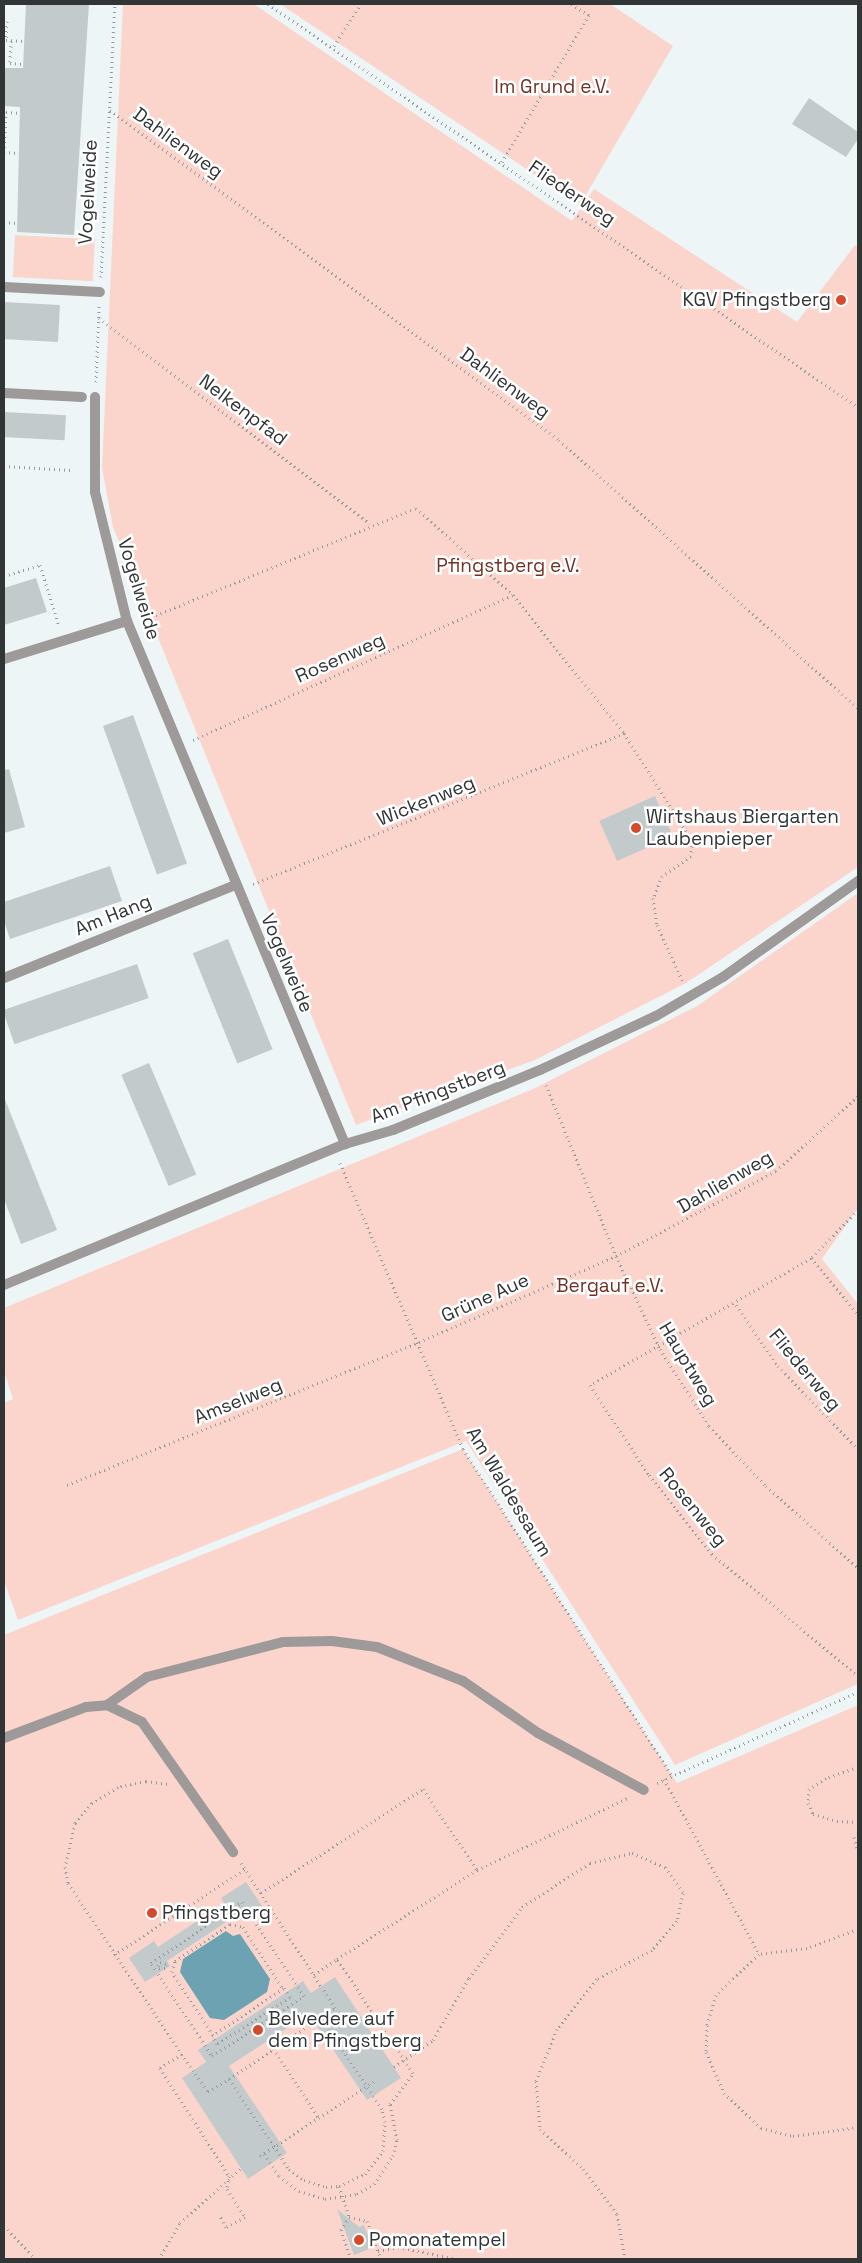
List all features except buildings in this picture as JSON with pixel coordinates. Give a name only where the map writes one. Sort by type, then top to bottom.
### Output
[{"type":"street","points":[[4,287],[100,292]]},
{"type":"street","points":[[4,393],[82,397]]},
{"type":"street","name":"Vogelweide","points":[[95,397],[95,492],[127,622],[235,885],[345,1144]]},
{"type":"street","points":[[4,659],[127,622]]},
{"type":"street","name":"Am Pfingstberg","points":[[4,1285],[345,1144],[393,1130],[540,1070],[691,997],[858,881]]},
{"type":"street","name":"Am Hang","points":[[4,978],[235,885]]},
{"type":"street","points":[[4,1738],[86,1707],[107,1705],[147,1677],[283,1642],[332,1641],[377,1647],[463,1681],[538,1733],[644,1790]]},
{"type":"street","points":[[107,1705],[142,1722],[233,1852]]},
{"type":"path","name":"Vogelweide","points":[[95,397],[115,4]]},
{"type":"path","name":"Fliederweg","points":[[268,4],[334,46],[858,407]]},
{"type":"path","points":[[334,46],[361,4]]},
{"type":"path","points":[[502,162],[589,15],[571,4]]},
{"type":"path","points":[[4,21],[7,21],[6,40],[24,41]]},
{"type":"path","points":[[11,41],[10,63],[23,64]]},
{"type":"path","name":"Dahlienweg","points":[[110,110],[559,440],[858,708]]},
{"type":"path","points":[[18,153],[4,152],[6,112],[21,112]]},
{"type":"path","points":[[4,222],[18,223]]},
{"type":"path","name":"Nelkenpfad","points":[[98,318],[370,524]]},
{"type":"path","points":[[4,466],[71,470]]},
{"type":"path","points":[[127,622],[146,620],[370,524],[416,508],[513,594],[624,733],[660,789],[693,848],[691,856],[662,876],[656,886],[654,912],[691,997]]},
{"type":"path","points":[[4,576],[40,565],[63,641]]},
{"type":"path","name":"Rosenweg","points":[[178,747],[513,594]]},
{"type":"path","name":"Wickenweg","points":[[235,885],[258,884],[279,876],[624,733]]},
{"type":"path","name":"Hauptweg","points":[[540,1070],[616,1256],[660,1349],[709,1426],[766,1486],[858,1568]]},
{"type":"path","name":"Dahlienweg","points":[[616,1256],[776,1171],[858,1096]]},
{"type":"path","name":"Am Waldessaum","points":[[333,1149],[419,1342],[462,1449],[672,1776]]},
{"type":"path","points":[[660,1349],[736,1305],[811,1258],[858,1210]]},
{"type":"path","name":"Grüne Aue","points":[[419,1342],[616,1256]]},
{"type":"path","points":[[811,1258],[858,1314]]},
{"type":"path","name":"Fliederweg","points":[[736,1305],[778,1366],[858,1449]]},
{"type":"path","name":"Amselweg","points":[[68,1485],[419,1342]]},
{"type":"path","name":"Rosenweg","points":[[660,1349],[590,1385],[649,1474],[712,1554],[858,1676]]},
{"type":"path","points":[[314,1975],[477,1870],[664,1779],[858,1692]]},
{"type":"path","points":[[858,1768],[826,1778],[809,1789],[808,1803],[813,1814],[836,1821],[858,1822]]},
{"type":"path","points":[[664,1779],[759,1954]]},
{"type":"path","points":[[114,1955],[245,1869],[336,2008],[208,2092],[114,1955],[68,1883],[65,1867],[76,1823],[92,1804],[118,1787],[146,1781],[193,1793]]},
{"type":"path","points":[[261,1893],[423,1789],[477,1870]]},
{"type":"path","points":[[858,1834],[854,1837],[858,1851]]},
{"type":"path","points":[[394,2067],[433,2040],[469,1978],[522,1907],[590,1863],[632,1853],[665,1867],[683,1892],[677,1921],[652,1950],[596,1979],[557,2029],[536,2081],[540,2129],[583,2169],[617,2214],[625,2259]]},
{"type":"path","points":[[163,1954],[242,1902],[246,1909],[235,1916],[240,1917],[247,1909]]},
{"type":"path","points":[[158,1974],[212,2056],[304,1996],[250,1914]]},
{"type":"path","points":[[158,1968],[155,1969],[151,1962],[213,1921]]},
{"type":"path","points":[[230,1924],[243,1927],[282,1989],[290,1997],[217,2044],[172,1972],[175,1961],[230,1924]]},
{"type":"path","points":[[858,1929],[807,1948],[759,1954],[716,1996],[707,2025],[706,2052],[724,2093],[761,2128],[792,2136],[858,2127]]},
{"type":"path","points":[[337,1959],[413,2073],[390,2104],[396,2122],[393,2156],[374,2184],[341,2199],[325,2199],[299,2191],[279,2176],[262,2155],[376,2080]]},
{"type":"path","points":[[213,2035],[250,2013],[282,1989]]},
{"type":"path","points":[[229,2079],[290,2169],[304,2180],[326,2187],[339,2186],[365,2174],[384,2145],[382,2109],[321,2018]]},
{"type":"path","points":[[268,2040],[318,2118]]},
{"type":"path","points":[[182,2054],[160,2068],[229,2176],[227,2188],[245,2217],[226,2227],[218,2214]]},
{"type":"path","points":[[159,2259],[180,2224],[229,2176],[241,2168]]},
{"type":"path","points":[[339,2186],[341,2199],[349,2217]]},
{"type":"path","points":[[349,2217],[367,2221],[381,2259]]},
{"type":"path","points":[[349,2217],[341,2230],[351,2259]]},
{"type":"path","points":[[4,2226],[36,2259]]},
{"type":"path","points":[[378,2251],[398,2247],[457,2259]]},
{"type":"green space","name":"Pfingstberg e.V.","points":[[123,4],[254,4],[572,221],[594,189],[797,322],[855,245],[858,247],[858,867],[686,983],[535,1060],[356,1125],[113,527],[102,468]]},
{"type":"green space","name":"Im Grund e.V.","points":[[280,4],[610,4],[673,46],[580,205]]},
{"type":"green space","points":[[15,235],[95,239],[93,281],[13,277]]},
{"type":"green space","name":"Bergauf e.V.","points":[[858,893],[858,1208],[822,1259],[858,1304],[858,1684],[675,1765],[466,1441],[18,1620],[4,1581],[4,1403],[13,1399],[4,1371],[4,1308],[533,1089],[697,1006]]},
{"type":"green space","points":[[463,1449],[677,1783],[858,1705],[858,2259],[4,2259],[4,1635]]},
{"type":"water","points":[[226,1931],[233,1936],[240,1934],[270,1979],[267,1992],[224,2020],[210,2018],[180,1972],[183,1959]]},
{"type":"place","name":"KGV Pfingstberg","points":[[841,300]]},
{"type":"place","name":"Wirtshaus Biergarten Laubenpieper","points":[[636,828]]},
{"type":"place","name":"Pfingstberg","points":[[152,1913]]},
{"type":"place","name":"Belvedere auf dem Pfingstberg","points":[[258,2030]]},
{"type":"place","name":"Pomonatempel","points":[[359,2240]]}]
